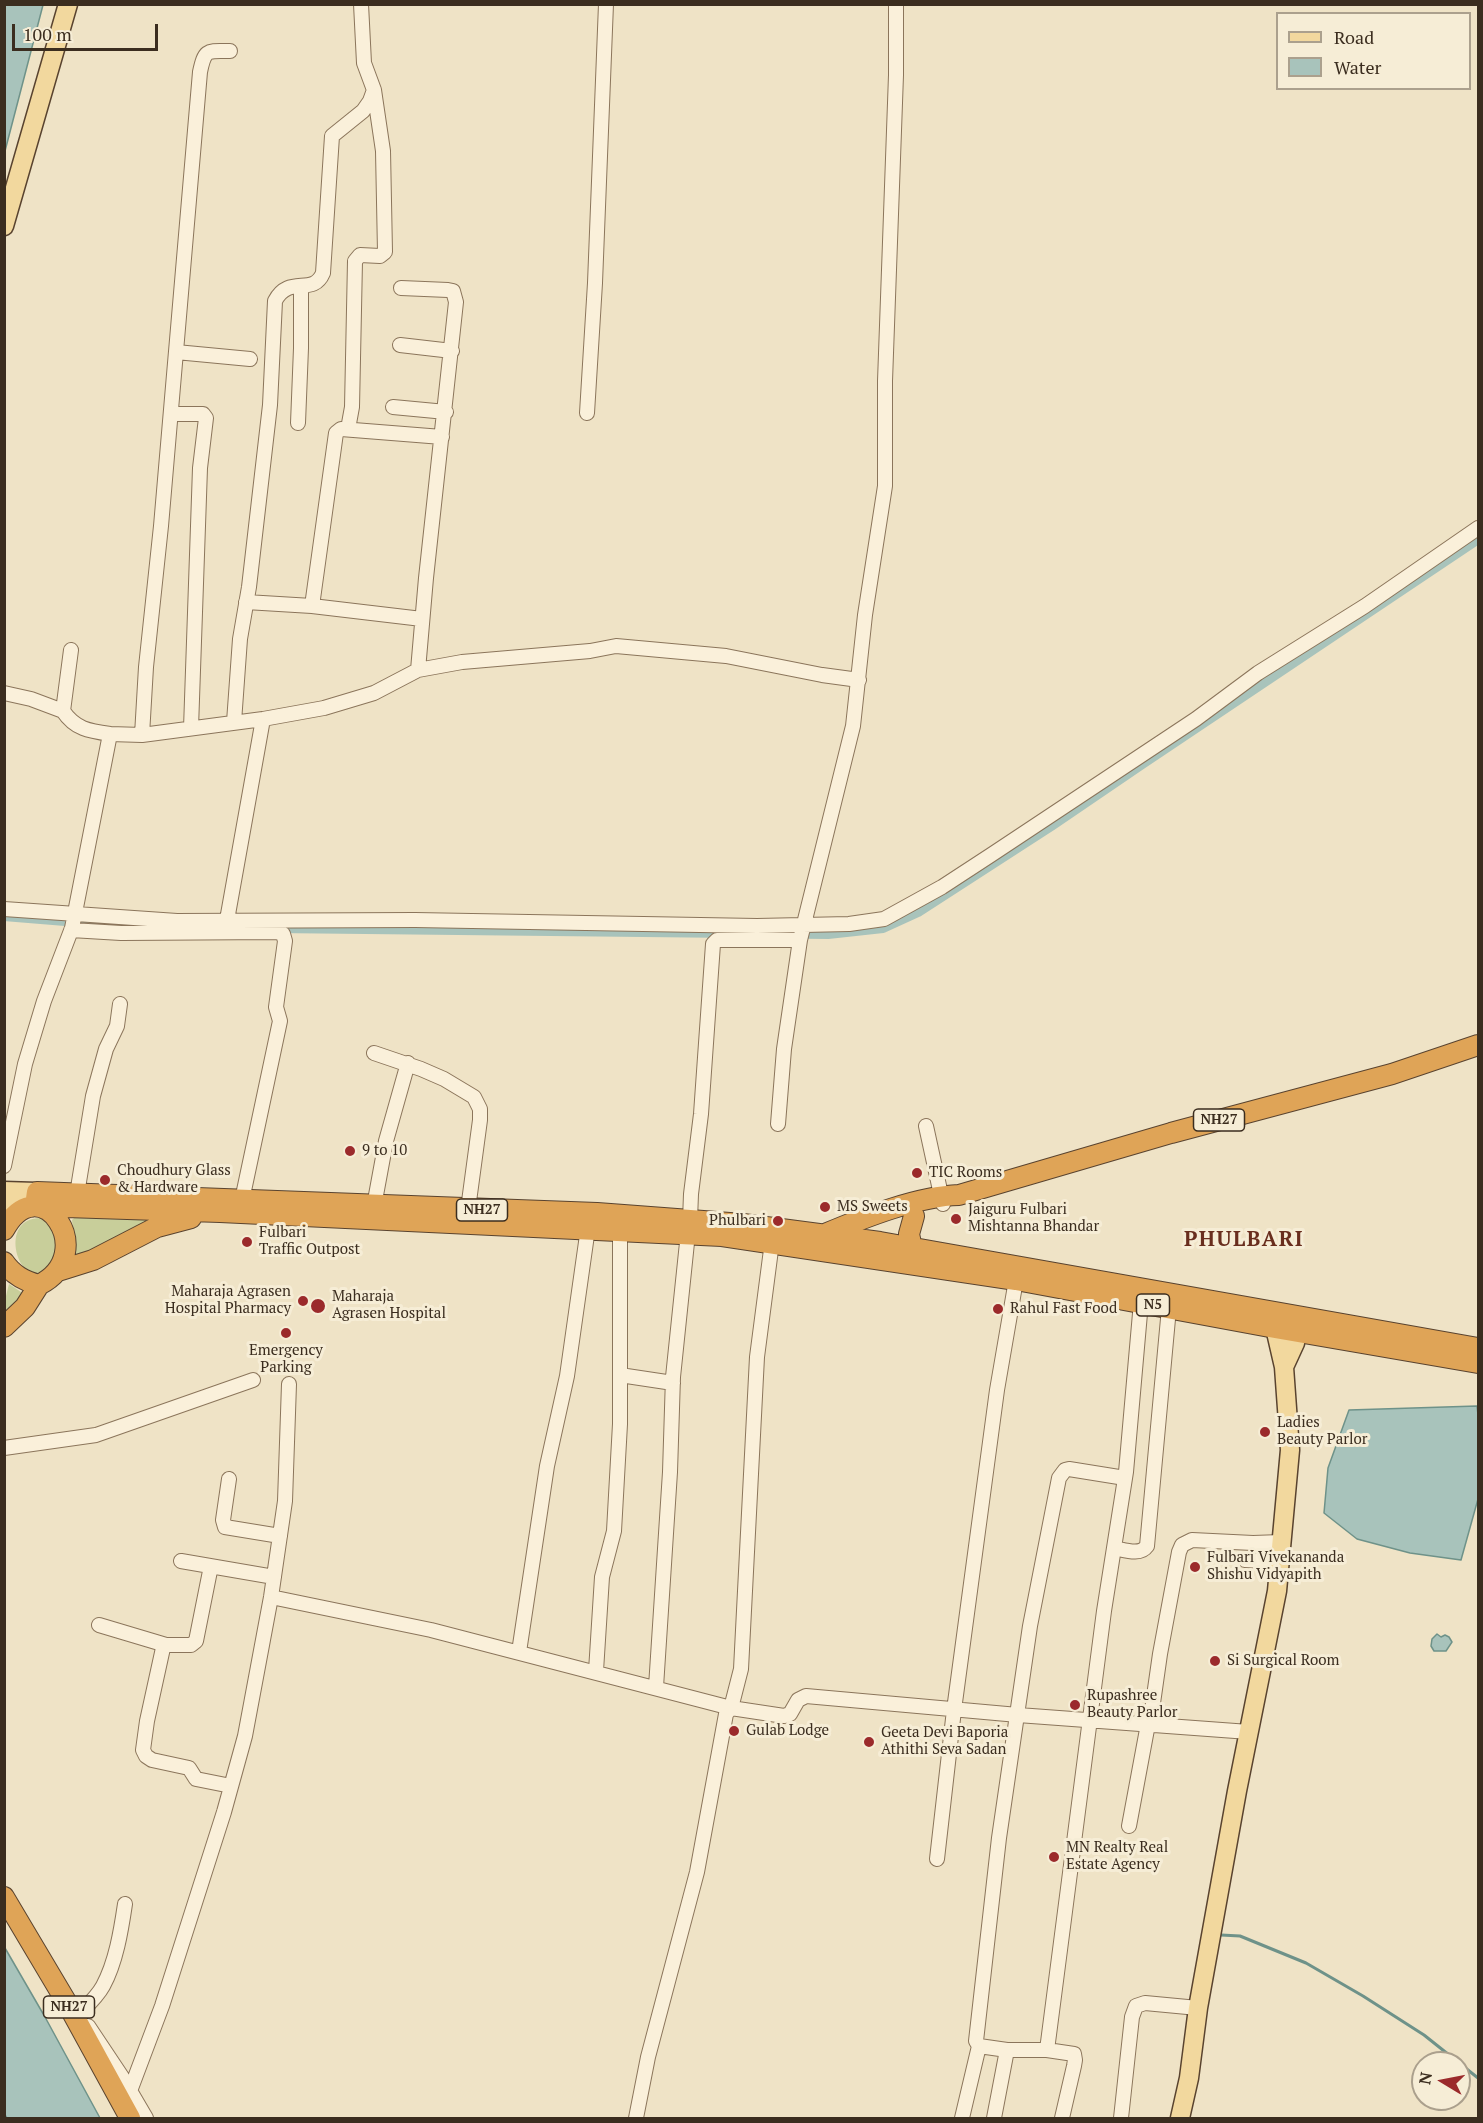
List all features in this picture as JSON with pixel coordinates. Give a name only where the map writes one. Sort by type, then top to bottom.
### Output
[{"type":"highway","name":"NH27","points":[[36,1199],[220,1212],[620,1230],[752,1225],[825,1243],[857,1222],[948,1199],[1160,1137],[1392,1074],[1479,1045]]},
{"type":"highway","name":"NH27","points":[[36,1199],[77,1194],[597,1213],[689,1226],[802,1247],[848,1238],[914,1216],[948,1199]]},
{"type":"highway","points":[[4,1230],[15,1215],[36,1199],[51,1211],[65,1236],[63,1260],[58,1271]]},
{"type":"highway","name":"NH27","points":[[4,1327],[25,1306],[39,1285],[58,1271],[93,1260],[157,1227],[220,1212]]},
{"type":"highway","points":[[912,1248],[909,1234],[914,1216]]},
{"type":"highway","name":"N5","points":[[848,1238],[912,1248],[1298,1324],[1479,1363]]},
{"type":"highway","name":"N5","points":[[825,1243],[1169,1308],[1276,1320]]},
{"type":"highway","points":[[4,1262],[17,1276],[39,1285]]},
{"type":"highway","name":"N5","points":[[1298,1324],[1479,1348]]},
{"type":"highway","name":"NH27","points":[[4,1897],[73,2009],[130,2118]]},
{"type":"main road","points":[[4,226],[68,4]]},
{"type":"main road","points":[[4,1191],[36,1199]]},
{"type":"main road","points":[[4,1205],[36,1199]]},
{"type":"main road","points":[[1180,2118],[1189,2079],[1198,2008],[1265,1656],[1280,1562],[1290,1450],[1284,1367],[1276,1320]]},
{"type":"main road","points":[[1284,1367],[1291,1354],[1298,1324]]},
{"type":"street","points":[[348,429],[352,407],[355,261],[360,255],[380,256],[385,252],[383,151],[374,90],[364,63],[361,4]]},
{"type":"street","points":[[587,412],[595,283],[606,4]]},
{"type":"street","points":[[778,1124],[784,1049],[800,940],[853,726],[865,615],[885,486],[885,381],[896,75],[896,4]]},
{"type":"street","points":[[142,735],[146,667],[153,615],[200,72],[202,60],[209,51],[230,51]]},
{"type":"street","points":[[234,722],[237,662],[270,405],[275,301],[285,288],[314,284],[320,280],[323,273],[332,136],[363,111],[374,90]]},
{"type":"street","points":[[298,423],[301,286]]},
{"type":"street","points":[[401,288],[453,291],[456,302],[418,670]]},
{"type":"street","points":[[400,345],[452,351]]},
{"type":"street","points":[[176,352],[250,359]]},
{"type":"street","points":[[393,407],[446,412]]},
{"type":"street","points":[[171,414],[203,414],[206,418],[200,468],[190,728]]},
{"type":"street","points":[[312,606],[336,433],[340,429],[348,429],[442,438]]},
{"type":"street","points":[[73,922],[415,920],[746,926],[849,924],[884,919],[942,887],[1196,720],[1258,672],[1365,606],[1479,528]]},
{"type":"street","points":[[246,602],[312,606],[422,619]]},
{"type":"street","points":[[4,693],[31,699],[63,711],[70,722],[80,727],[110,734],[142,735],[341,704],[374,693],[418,670],[462,662],[590,651],[616,646],[726,656],[859,680]]},
{"type":"street","points":[[63,711],[71,650]]},
{"type":"street","points":[[227,920],[262,718]]},
{"type":"street","points":[[4,1166],[26,1064],[44,1001],[73,922],[110,734]]},
{"type":"street","points":[[4,909],[121,933],[277,932],[283,934],[285,941],[276,1007],[280,1017],[279,1030],[242,1200]]},
{"type":"street","points":[[656,1687],[670,1472],[673,1383],[701,1114],[713,944],[717,940],[800,940]]},
{"type":"street","points":[[77,1194],[93,1096],[106,1049],[117,1026],[120,1004]]},
{"type":"street","points":[[374,1053],[408,1063],[444,1079],[474,1097],[480,1108],[468,1209]]},
{"type":"street","points":[[374,1206],[386,1141],[408,1063]]},
{"type":"street","points":[[926,1126],[948,1199]]},
{"type":"street","points":[[519,1652],[547,1466],[567,1376],[588,1228]]},
{"type":"street","points":[[596,1671],[602,1577],[614,1531],[620,1424],[620,1230]]},
{"type":"street","points":[[636,2118],[648,2057],[697,1872],[726,1714],[731,1708],[741,1669],[757,1357],[771,1242]]},
{"type":"street","points":[[937,1859],[954,1710],[997,1390],[1016,1280]]},
{"type":"street","points":[[1047,2050],[1090,1720],[1125,1478],[1141,1302]]},
{"type":"street","points":[[1114,1548],[1142,1551],[1147,1546],[1169,1308]]},
{"type":"street","points":[[620,1375],[673,1383]]},
{"type":"street","points":[[4,1449],[96,1435],[253,1380]]},
{"type":"street","points":[[130,2091],[162,2006],[245,1736],[271,1597],[287,1481],[289,1384]]},
{"type":"street","points":[[1062,2118],[1075,2056],[1070,2052],[1007,2050],[980,2046],[976,2041],[999,1838],[1030,1626],[1059,1478],[1069,1469],[1125,1478]]},
{"type":"street","points":[[229,1479],[223,1520],[225,1527],[280,1536]]},
{"type":"street","points":[[1129,1826],[1182,1545],[1192,1540],[1281,1542]]},
{"type":"street","points":[[1245,1560],[1280,1562]]},
{"type":"street","points":[[181,1561],[274,1577]]},
{"type":"street","points":[[99,1625],[166,1645],[191,1645],[196,1641],[211,1566]]},
{"type":"street","points":[[271,1597],[431,1630],[596,1671],[731,1708],[787,1716],[798,1701],[806,1696],[954,1710],[1249,1732]]},
{"type":"street","points":[[166,1645],[147,1722],[143,1743],[144,1753],[152,1760],[189,1768],[196,1779],[231,1786]]},
{"type":"street","points":[[125,1904],[108,1974],[99,1992],[73,2009],[96,2036],[146,2118]]},
{"type":"street","points":[[1120,2118],[1134,2008],[1145,2002],[1198,2008]]},
{"type":"street","points":[[962,2118],[980,2046]]},
{"type":"street","points":[[994,2118],[1007,2050]]},
{"type":"green space","points":[[76,1216],[154,1219],[76,1257],[72,1220]]},
{"type":"green space","points":[[41,1218],[51,1227],[56,1237],[56,1262],[41,1274],[32,1273],[24,1268],[16,1248],[16,1237],[20,1227],[28,1220]]},
{"type":"green space","points":[[9,1284],[27,1296],[5,1316],[5,1300]]},
{"type":"water","points":[[4,5],[43,5],[5,151]]},
{"type":"water","points":[[1477,1406],[1478,1499],[1461,1560],[1410,1553],[1357,1539],[1324,1513],[1328,1468],[1349,1410]]},
{"type":"water","points":[[1437,1634],[1441,1637],[1445,1635],[1449,1637],[1452,1642],[1446,1651],[1434,1651],[1431,1646],[1432,1639]]},
{"type":"water","points":[[5,1948],[100,2118],[7,2118],[5,2115]]},
{"type":"waterway","points":[[273,928],[828,934],[883,928],[918,912],[1051,826],[1478,539]]},
{"type":"waterway","points":[[4,916],[161,927]]},
{"type":"waterway","points":[[1221,1935],[1240,1936],[1306,1963],[1424,2035],[1478,2078]]},
{"type":"place","name":"9 to 10","points":[[350,1151]]},
{"type":"place","name":"TIC Rooms","points":[[917,1173]]},
{"type":"place","name":"Choudhury Glass & Hardware","points":[[105,1180]]},
{"type":"place","name":"MS Sweets","points":[[825,1207]]},
{"type":"place","name":"Jaiguru Fulbari Mishtanna Bhandar","points":[[956,1219]]},
{"type":"place","name":"Phulbari","points":[[778,1221]]},
{"type":"place","name":"Fulbari Traffic Outpost","points":[[247,1242]]},
{"type":"place","name":"Maharaja Agrasen Hospital Pharmacy","points":[[303,1301]]},
{"type":"place","name":"Maharaja Agrasen Hospital","points":[[318,1306]]},
{"type":"place","name":"Rahul Fast Food","points":[[998,1309]]},
{"type":"place","name":"Emergency Parking","points":[[286,1333]]},
{"type":"place","name":"Ladies Beauty Parlor","points":[[1265,1432]]},
{"type":"place","name":"Fulbari Vivekananda Shishu Vidyapith","points":[[1195,1567]]},
{"type":"place","name":"Si Surgical Room","points":[[1215,1661]]},
{"type":"place","name":"Rupashree Beauty Parlor","points":[[1075,1705]]},
{"type":"place","name":"Gulab Lodge","points":[[734,1731]]},
{"type":"place","name":"Geeta Devi Baporia Athithi Seva Sadan","points":[[869,1742]]},
{"type":"place","name":"MN Realty Real Estate Agency","points":[[1054,1857]]},
{"type":"district","name":"PHULBARI","points":[[1244,1240]]}]
